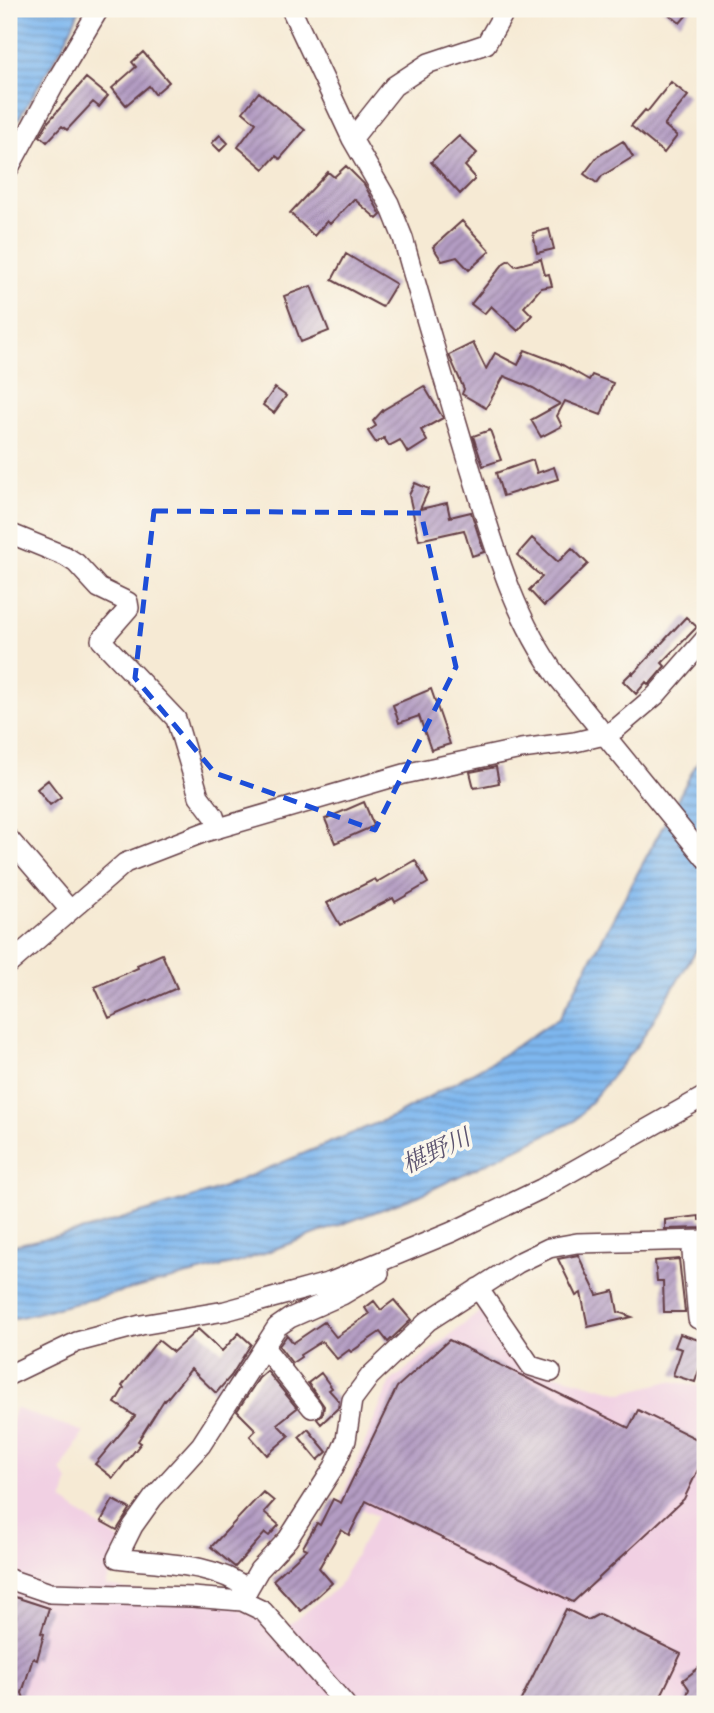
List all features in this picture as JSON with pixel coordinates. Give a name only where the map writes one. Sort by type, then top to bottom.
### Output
[{"type":"street","points":[[9,168],[58,76],[99,9]]},
{"type":"street","points":[[291,9],[352,138],[389,203],[404,238],[480,499],[525,626],[540,654],[705,858]]},
{"type":"street","points":[[352,138],[394,86],[429,62],[486,44],[506,9]]},
{"type":"street","points":[[9,533],[65,556],[76,563],[99,589],[128,602],[129,608],[101,640],[176,719],[199,796],[214,816],[211,830]]},
{"type":"street","points":[[609,741],[616,729],[656,695],[705,639]]},
{"type":"street","points":[[9,964],[125,863],[211,830],[404,774],[522,749],[575,742],[609,741]]},
{"type":"street","points":[[9,839],[70,910]]},
{"type":"street","points":[[9,1375],[77,1342],[141,1325],[225,1311],[331,1282],[430,1241],[541,1189],[705,1096]]},
{"type":"street","points":[[345,1704],[263,1611],[245,1595],[234,1578],[212,1570],[117,1558],[133,1526],[153,1498],[201,1445],[277,1327],[290,1318],[342,1294],[430,1241]]},
{"type":"street","points":[[245,1595],[258,1570],[288,1539],[334,1467],[346,1440],[352,1400],[370,1376],[428,1321],[518,1263],[549,1248],[577,1243],[701,1248]]},
{"type":"street","points":[[653,1253],[701,1248]]},
{"type":"street","points":[[701,1248],[698,1319],[705,1321]]},
{"type":"street","points":[[478,1288],[531,1366],[551,1372]]},
{"type":"street","points":[[264,1347],[312,1408]]},
{"type":"street","points":[[9,1579],[50,1593],[192,1597],[245,1595]]},
{"type":"highlighted area","points":[[154,511],[421,513],[456,667],[375,830],[215,773],[135,678]]},
{"type":"shaded area","points":[[486,1307],[531,1368],[622,1393],[670,1381],[705,1387],[705,1704],[9,1704],[9,1428],[15,1408],[84,1432],[61,1470],[68,1481],[63,1501],[120,1541],[106,1586],[234,1606],[263,1620],[275,1635],[338,1587],[377,1516],[341,1500],[390,1382]]},
{"type":"water","points":[[14,9],[80,9],[65,42],[9,135],[9,16]]},
{"type":"water","name":"椹野川","points":[[705,748],[705,936],[640,1042],[575,1121],[418,1196],[240,1262],[9,1320],[9,1246],[88,1229],[211,1192],[394,1116],[492,1062],[560,1017]]},
{"type":"building","points":[[662,9],[692,9],[680,23]]},
{"type":"building","points":[[143,52],[169,82],[155,94],[149,86],[126,105],[112,88],[136,67],[132,62]]},
{"type":"building","points":[[86,78],[108,96],[99,107],[93,102],[67,130],[62,126],[47,142],[40,136],[48,122]]},
{"type":"building","points":[[671,82],[688,96],[664,125],[677,136],[664,153],[631,126],[645,110],[647,112]]},
{"type":"building","points":[[259,92],[305,130],[280,159],[276,156],[264,169],[238,147],[256,123],[243,112]]},
{"type":"building","points":[[220,135],[228,143],[220,151],[212,143]]},
{"type":"building","points":[[459,136],[477,153],[465,166],[474,176],[474,180],[460,194],[431,162]]},
{"type":"building","points":[[623,141],[633,157],[602,176],[597,183],[584,174],[597,157]]},
{"type":"building","points":[[346,166],[364,184],[381,215],[377,219],[354,199],[330,224],[327,221],[314,236],[290,213],[328,172],[334,177]]},
{"type":"building","points":[[462,221],[490,251],[469,270],[457,257],[442,261],[433,247]]},
{"type":"building","points":[[549,229],[554,249],[537,253],[533,233]]},
{"type":"building","points":[[346,254],[396,284],[382,307],[332,280]]},
{"type":"building","points":[[541,259],[545,275],[549,274],[552,286],[541,288],[524,307],[532,315],[518,331],[491,306],[484,314],[471,304],[504,263],[509,260],[515,266]]},
{"type":"building","points":[[311,286],[329,331],[301,342],[284,296]]},
{"type":"building","points":[[473,343],[486,369],[495,353],[518,365],[525,350],[559,363],[589,380],[592,375],[613,383],[601,415],[565,401],[557,416],[562,426],[541,437],[531,420],[560,404],[533,388],[504,376],[486,408],[462,394],[464,389],[449,355]]},
{"type":"building","points":[[424,386],[443,418],[421,430],[427,441],[408,453],[400,440],[389,446],[384,438],[376,443],[368,431],[376,426],[373,421],[383,410]]},
{"type":"building","points":[[275,388],[286,396],[274,413],[263,405]]},
{"type":"building","points":[[490,430],[501,460],[483,466],[473,436]]},
{"type":"building","points":[[533,460],[537,473],[554,467],[558,479],[503,496],[496,473]]},
{"type":"building","points":[[415,483],[429,489],[420,509],[447,503],[450,517],[471,512],[484,552],[472,556],[464,530],[419,540],[409,495]]},
{"type":"building","points":[[532,538],[558,562],[572,548],[588,564],[544,606],[529,590],[542,577],[517,555]]},
{"type":"building","points":[[686,617],[697,627],[662,663],[665,666],[649,685],[646,682],[636,694],[623,681],[632,672],[633,674]]},
{"type":"building","points":[[431,689],[450,744],[431,750],[419,716],[399,723],[393,705]]},
{"type":"building","points":[[496,767],[499,783],[474,788],[470,772]]},
{"type":"building","points":[[48,780],[61,797],[50,805],[37,789]]},
{"type":"building","points":[[364,802],[374,826],[335,843],[325,819]]},
{"type":"building","points":[[415,860],[428,883],[395,902],[393,898],[340,925],[327,903],[375,879],[377,882]]},
{"type":"building","points":[[162,954],[177,988],[109,1018],[95,987]]},
{"type":"building","points":[[699,1216],[699,1220],[705,1220],[705,1228],[665,1229],[665,1220]]},
{"type":"building","points":[[578,1255],[597,1295],[614,1291],[618,1312],[632,1317],[588,1327],[581,1293],[576,1296],[558,1259]]},
{"type":"building","points":[[679,1259],[685,1312],[664,1312],[663,1281],[657,1281],[655,1261]]},
{"type":"building","points":[[394,1300],[411,1320],[388,1342],[380,1332],[337,1359],[322,1341],[292,1363],[279,1346],[287,1335],[293,1343],[324,1322],[336,1337],[369,1314],[365,1308],[374,1301],[381,1310]]},
{"type":"building","points":[[198,1329],[222,1351],[239,1333],[251,1344],[231,1376],[216,1393],[191,1369],[164,1400],[138,1441],[141,1443],[113,1478],[95,1464],[135,1416],[115,1403],[124,1388],[122,1386],[158,1340],[173,1352]]},
{"type":"building","points":[[680,1334],[705,1342],[705,1352],[695,1382],[673,1375],[682,1349],[675,1347]]},
{"type":"building","points":[[449,1340],[629,1428],[638,1410],[705,1443],[705,1455],[684,1499],[573,1602],[366,1501],[349,1535],[341,1530],[319,1568],[332,1583],[301,1611],[273,1580],[307,1549],[303,1547],[317,1523],[320,1525],[333,1499],[341,1503],[397,1387]]},
{"type":"building","points":[[267,1371],[297,1408],[277,1424],[289,1436],[267,1455],[250,1436],[256,1430],[237,1411],[259,1378]]},
{"type":"building","points":[[321,1373],[332,1388],[329,1390],[339,1401],[338,1408],[321,1424],[317,1419],[323,1413],[324,1406],[308,1383]]},
{"type":"building","points":[[308,1429],[327,1452],[318,1460],[299,1437]]},
{"type":"building","points":[[263,1492],[274,1501],[264,1512],[279,1525],[269,1536],[265,1533],[235,1567],[211,1547]]},
{"type":"building","points":[[113,1500],[130,1509],[117,1530],[101,1521]]},
{"type":"building","points":[[9,1595],[49,1608],[41,1633],[44,1634],[37,1660],[33,1658],[22,1693],[26,1704],[9,1704]]},
{"type":"building","points":[[566,1609],[588,1620],[599,1614],[681,1654],[657,1704],[519,1704]]},
{"type":"building","points":[[705,1663],[705,1704],[684,1704],[689,1689],[683,1680]]}]
